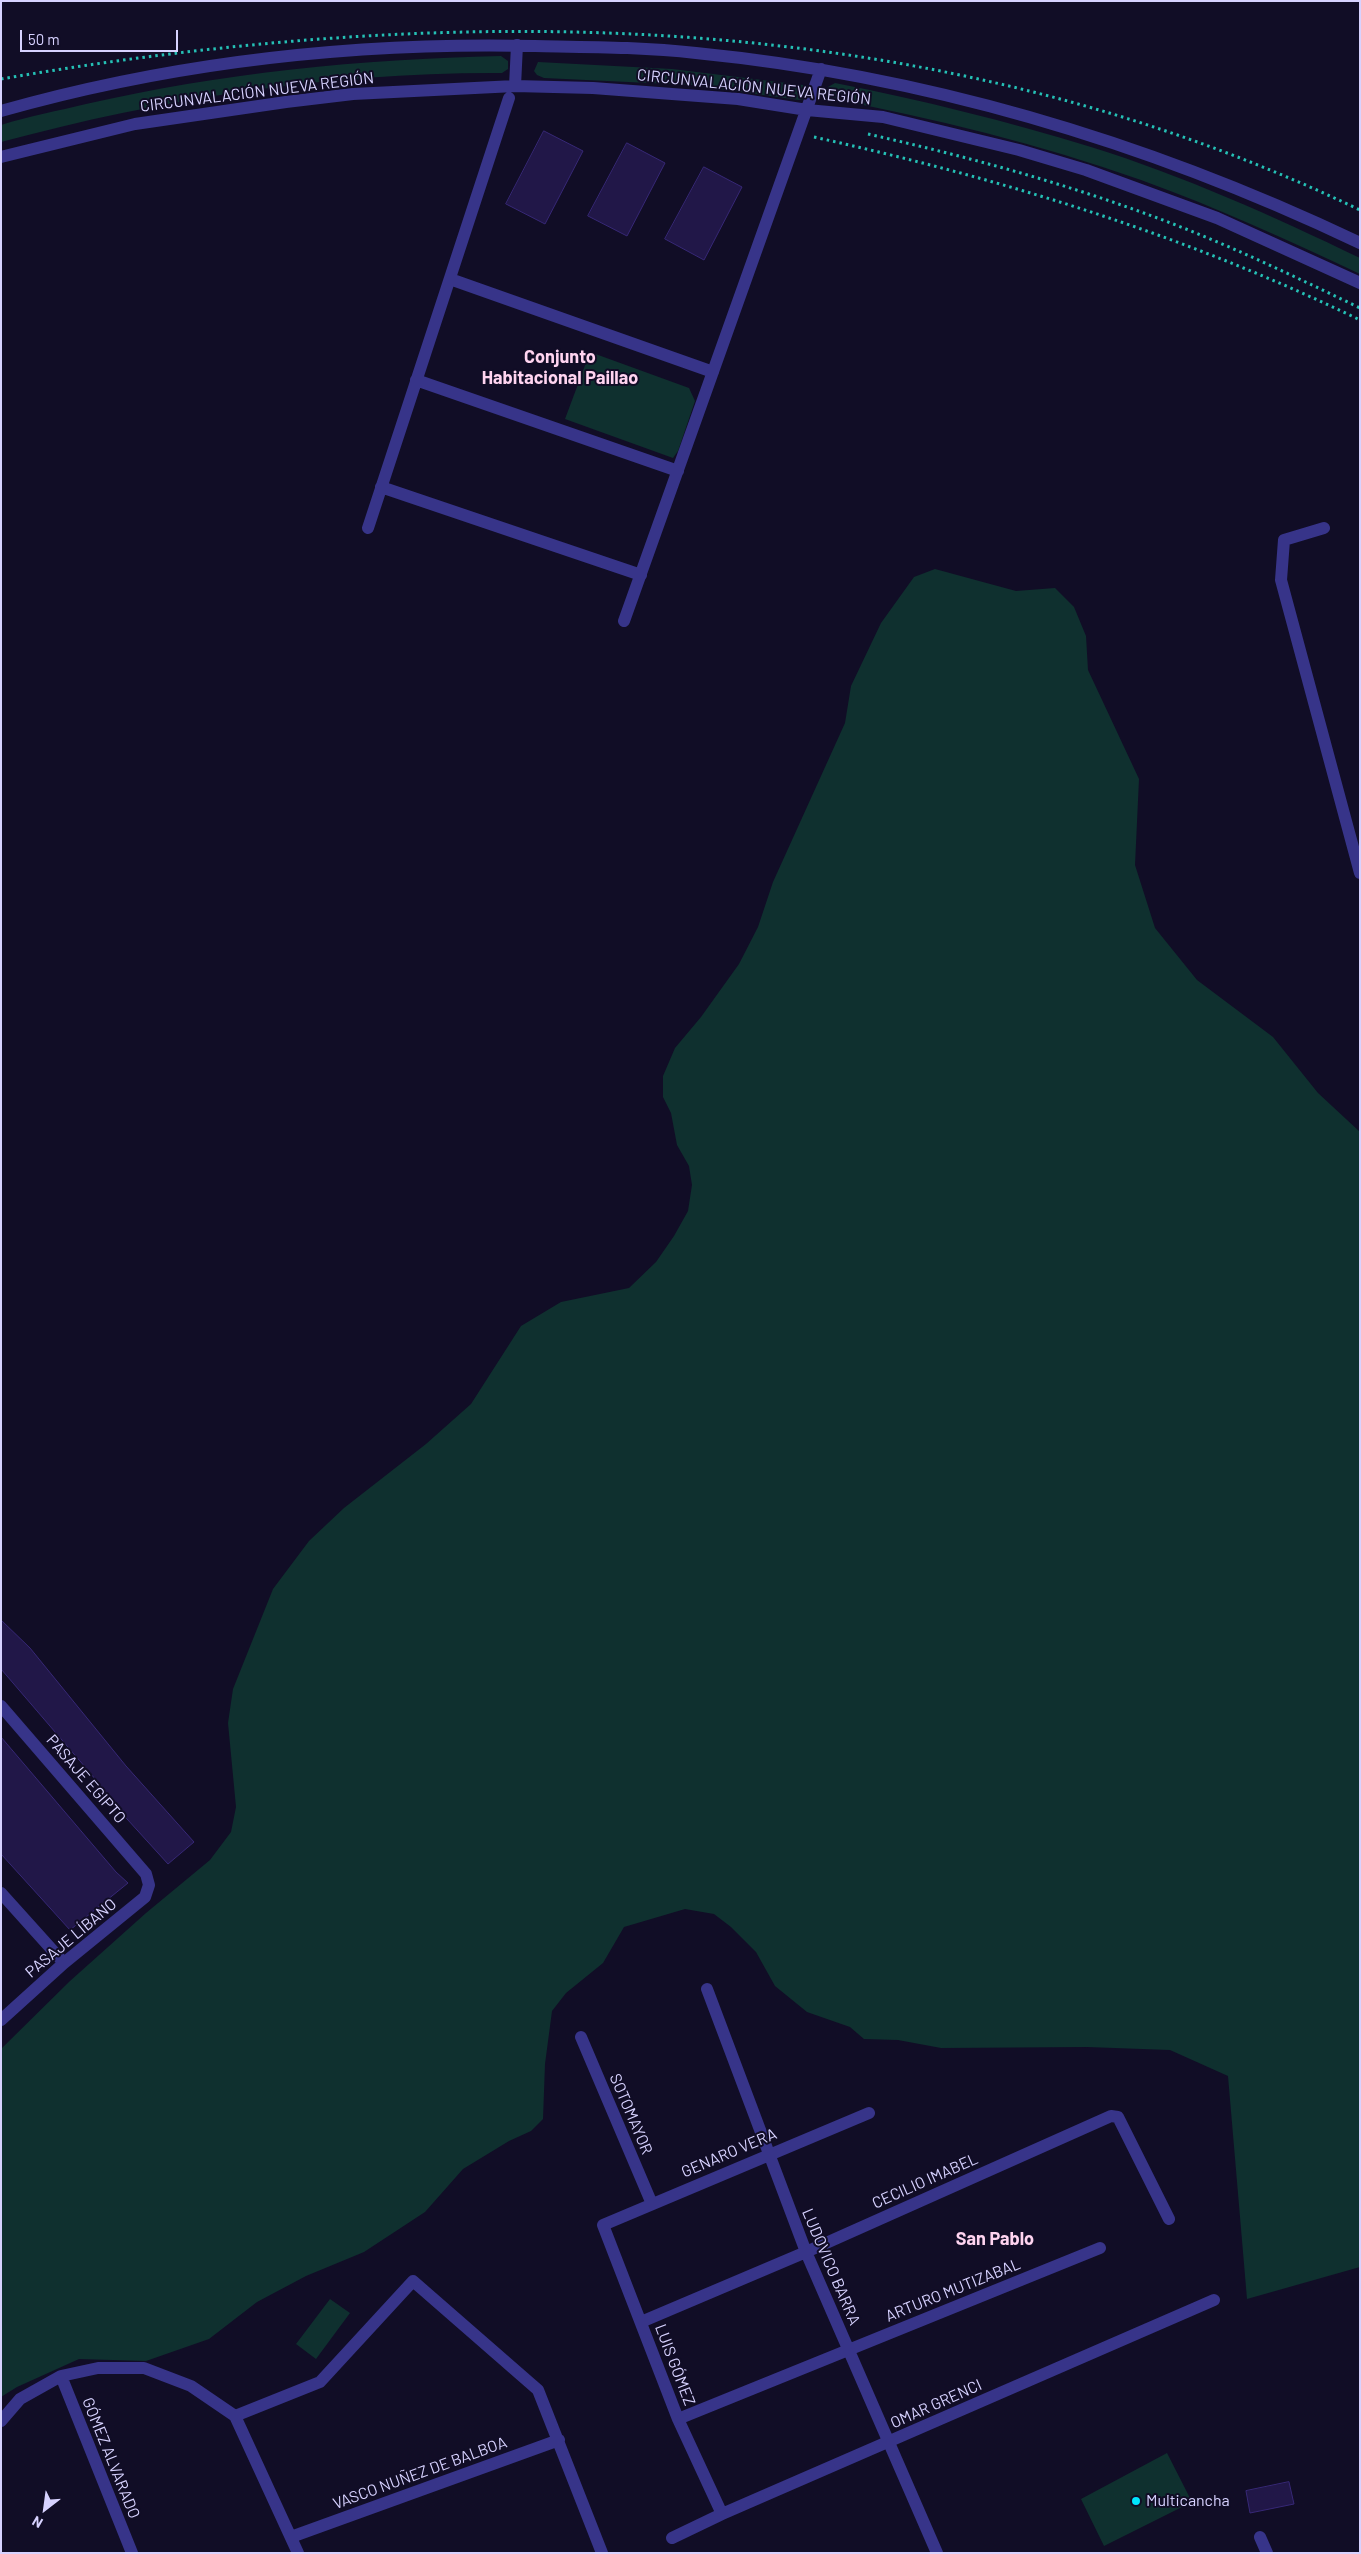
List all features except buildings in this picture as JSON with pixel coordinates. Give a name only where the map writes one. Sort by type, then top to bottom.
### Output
[{"type":"street","name":"CIRCUNVALACIÓN NUEVA REGIÓN","points":[[1,111],[122,83],[238,62],[316,52],[473,44],[630,48],[694,52],[821,69],[971,100],[1118,144],[1261,198],[1360,243]]},
{"type":"street","points":[[368,528],[509,98],[515,86],[517,45]]},
{"type":"street","points":[[624,621],[821,69]]},
{"type":"street","name":"CIRCUNVALACIÓN NUEVA REGIÓN","points":[[1,157],[136,124],[353,94],[515,86],[684,94],[738,99],[807,110],[883,117],[951,132],[1086,170],[1217,218],[1360,283]]},
{"type":"street","points":[[450,279],[713,372]]},
{"type":"street","points":[[416,380],[678,472]]},
{"type":"street","points":[[381,487],[641,575]]},
{"type":"street","points":[[1324,528],[1284,540],[1281,580],[1360,873]]},
{"type":"street","name":"PASAJE EGIPTO","points":[[1,1706],[146,1874]]},
{"type":"street","name":"PASAJE LÍBANO","points":[[1,2020],[64,1963],[145,1897],[149,1885],[146,1874]]},
{"type":"street","points":[[1,1894],[64,1963]]},
{"type":"street","name":"LUDOVICO BARRA","points":[[707,1989],[767,2154],[806,2252],[936,2553]]},
{"type":"street","name":"SOTOMAYOR","points":[[580,2036],[652,2204]]},
{"type":"street","name":"GENARO VERA","points":[[603,2225],[767,2154],[869,2113]]},
{"type":"street","name":"CECILIO IMABEL","points":[[641,2322],[806,2252],[1111,2116],[1118,2117],[1169,2219]]},
{"type":"street","name":"LUIS GÓMEZ","points":[[603,2225],[678,2419],[722,2514]]},
{"type":"street","name":"ARTURO MUTIZABAL","points":[[678,2419],[1100,2248]]},
{"type":"street","points":[[235,2416],[320,2382],[413,2281],[538,2390],[602,2553]]},
{"type":"street","name":"OMAR GRENCI","points":[[672,2538],[722,2514],[1214,2300]]},
{"type":"street","points":[[1,2421],[20,2399],[61,2376],[98,2368],[144,2368],[190,2386],[235,2416],[298,2553]]},
{"type":"street","name":"GÓMEZ ALVARADO","points":[[61,2376],[132,2553]]},
{"type":"street","name":"VASCO NUÑEZ DE BALBOA","points":[[292,2537],[559,2440]]},
{"type":"street","points":[[1260,2537],[1267,2553]]},
{"type":"path","points":[[798,134],[941,167],[1076,206],[1229,261],[1360,320]]},
{"type":"path","points":[[866,134],[1010,169],[1131,208],[1249,256],[1360,308]]},
{"type":"path","points":[[1340,200],[1360,210]]},
{"type":"green space","points":[[501,56],[508,61],[508,69],[502,73],[375,77],[249,91],[125,113],[1,142],[1,125],[86,104],[189,84],[344,64]]},
{"type":"green space","points":[[538,62],[672,69],[803,85],[807,89],[804,99],[799,100],[691,85],[544,78],[537,75],[534,71]]},
{"type":"green space","points":[[835,83],[996,120],[1126,158],[1261,212],[1360,258],[1360,274],[1279,236],[1169,190],[1103,167],[986,133],[907,114],[827,98],[825,94],[828,87]]},
{"type":"green space","points":[[590,352],[689,388],[695,401],[678,451],[673,458],[565,419]]},
{"type":"green space","points":[[935,569],[1016,591],[1055,588],[1074,607],[1086,636],[1088,670],[1139,779],[1135,865],[1155,928],[1197,980],[1273,1037],[1318,1093],[1360,1132],[1360,2267],[1247,2299],[1228,2076],[1170,2050],[1087,2047],[941,2048],[898,2040],[864,2039],[850,2027],[807,2012],[775,1986],[756,1952],[731,1927],[714,1914],[685,1909],[624,1927],[603,1963],[566,1993],[552,2011],[545,2064],[543,2119],[531,2131],[509,2141],[463,2169],[425,2212],[364,2252],[306,2276],[257,2302],[209,2339],[146,2361],[79,2359],[17,2387],[1,2397],[1,2049],[70,1981],[146,1913],[210,1860],[231,1832],[236,1807],[228,1723],[233,1689],[273,1589],[309,1541],[344,1508],[426,1444],[471,1404],[521,1326],[561,1302],[629,1288],[656,1262],[674,1236],[688,1211],[692,1185],[689,1166],[677,1145],[671,1113],[663,1097],[663,1076],[675,1048],[701,1017],[739,964],[758,927],[773,882],[845,723],[851,686],[881,623],[914,577]]},
{"type":"green space","points":[[330,2299],[350,2313],[316,2359],[296,2344]]},
{"type":"green space","name":"Multicancha","points":[[1167,2453],[1192,2502],[1104,2546],[1081,2499]]},
{"type":"place","name":"Multicancha","points":[[1136,2501]]},
{"type":"district","name":"Conjunto Habitacional Paillao","points":[[560,367]]},
{"type":"district","name":"San Pablo","points":[[995,2239]]}]
